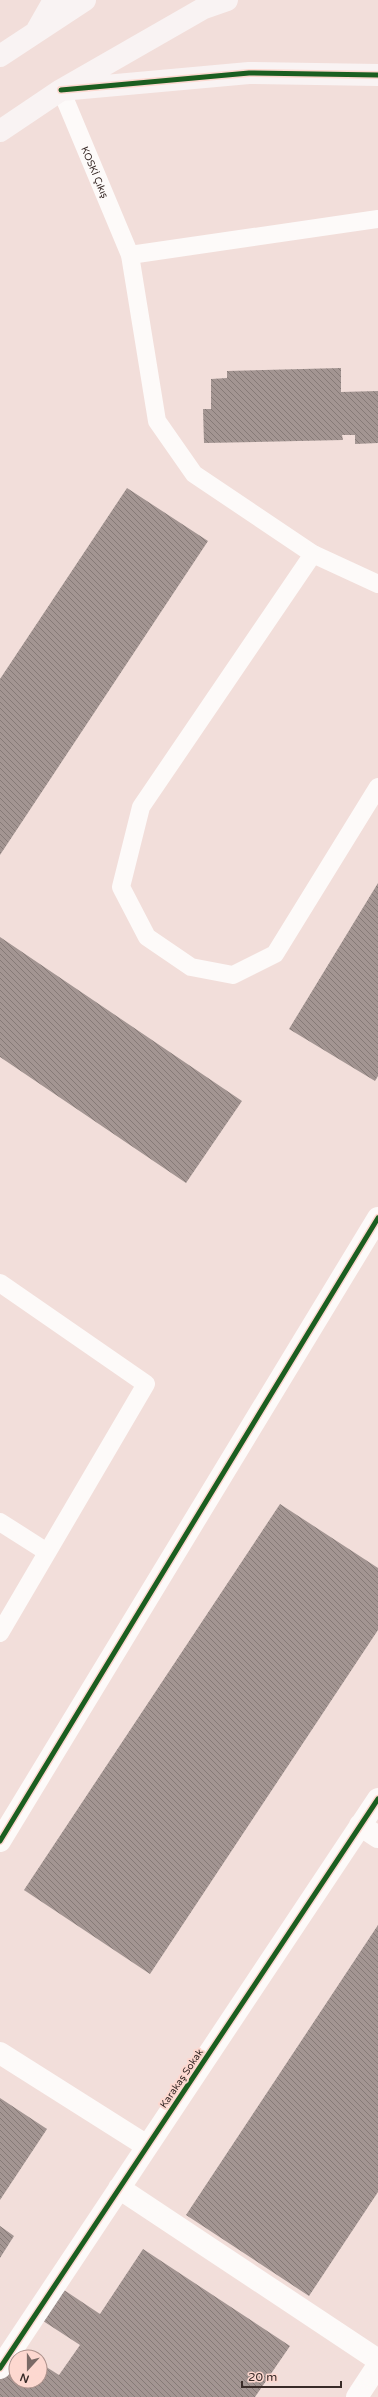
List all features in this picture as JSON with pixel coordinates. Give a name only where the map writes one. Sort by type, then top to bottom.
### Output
[{"type":"street","points":[[34,35],[54,0]]},
{"type":"street","points":[[0,56],[85,0]]},
{"type":"street","points":[[0,131],[61,90],[204,8],[228,0]]},
{"type":"street","points":[[61,90],[249,73],[378,75]]},
{"type":"street","points":[[0,1841],[378,1218]]},
{"type":"street","name":"Karakaş Sokak","points":[[0,2368],[378,1799]]},
{"type":"street","points":[[360,1825],[378,1837]]},
{"type":"street","points":[[0,2053],[147,2146]]},
{"type":"street","points":[[119,2188],[378,2360]]},
{"type":"street","points":[[357,2397],[378,2365]]},
{"type":"lane","name":"KOSKİ Çıkış","points":[[61,90],[130,254],[157,421],[194,474],[313,554],[378,584]]},
{"type":"lane","points":[[130,254],[378,219]]},
{"type":"lane","points":[[313,554],[141,807],[121,887],[147,937],[191,967],[233,975],[275,954],[378,787]]},
{"type":"lane","points":[[0,1283],[146,1384],[0,1633]]},
{"type":"lane","points":[[0,1522],[47,1552]]},
{"type":"building","points":[[341,368],[341,392],[378,391],[378,443],[355,444],[355,435],[342,435],[343,440],[204,443],[203,409],[211,409],[211,379],[227,378],[227,371]]},
{"type":"building","points":[[127,488],[208,541],[0,855],[0,679]]},
{"type":"building","points":[[378,883],[378,1076],[375,1081],[289,1029]]},
{"type":"building","points":[[0,937],[242,1101],[186,1183],[0,1057]]},
{"type":"building","points":[[280,1504],[378,1568],[378,1630],[150,1974],[24,1890]]},
{"type":"building","points":[[378,1925],[378,2192],[309,2296],[186,2215]]},
{"type":"building","points":[[0,2098],[47,2129],[0,2200]]},
{"type":"building","points":[[0,2226],[14,2236],[0,2258]]},
{"type":"building","points":[[143,2249],[290,2346],[255,2397],[0,2397],[0,2374],[8,2362],[8,2389],[48,2389],[48,2368],[59,2375],[80,2345],[37,2317],[58,2286],[100,2314]]},
{"type":"cycle path","points":[[61,90],[249,73],[378,75]]},
{"type":"cycle path","points":[[0,1841],[378,1218]]},
{"type":"cycle path","points":[[0,2368],[378,1799]]}]
